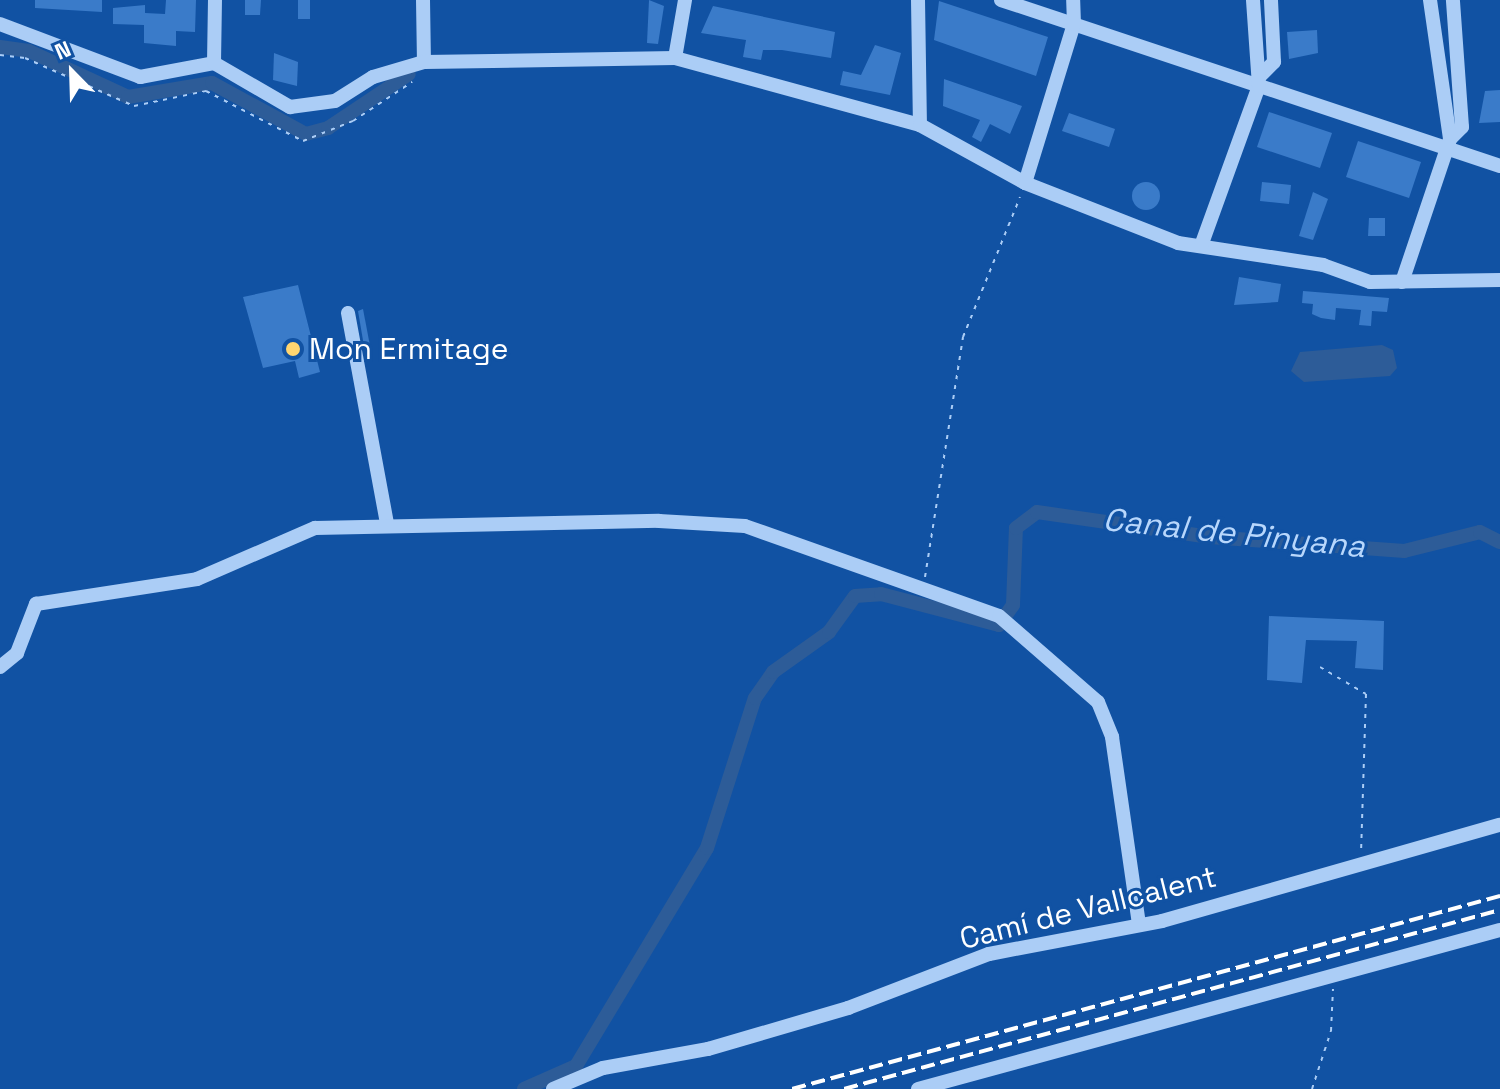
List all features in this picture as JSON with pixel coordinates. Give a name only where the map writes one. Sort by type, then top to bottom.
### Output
[{"type":"street","points":[[214,63],[215,0]]},
{"type":"street","points":[[423,0],[424,62]]},
{"type":"street","points":[[675,58],[685,0]]},
{"type":"street","points":[[918,0],[920,125]]},
{"type":"street","points":[[1001,0],[1074,13]]},
{"type":"street","points":[[1031,0],[1449,144],[1500,166]]},
{"type":"street","points":[[1025,183],[1074,13],[1088,0]]},
{"type":"street","points":[[1253,0],[1260,81]]},
{"type":"street","points":[[1201,246],[1260,81],[1274,62],[1271,0]]},
{"type":"street","points":[[1430,0],[1449,144]]},
{"type":"street","points":[[1402,282],[1449,144],[1462,127],[1453,0]]},
{"type":"street","points":[[0,24],[140,77],[214,63],[290,107],[335,101],[373,77],[424,62],[675,58],[920,125],[1025,183],[1128,227],[1201,246],[1402,282],[1500,280]]},
{"type":"street","points":[[1449,144],[1500,156]]},
{"type":"street","points":[[348,313],[387,523]]},
{"type":"street","points":[[0,667],[17,653],[36,604],[197,579],[315,528],[387,523],[745,526],[1004,619],[1098,702],[1112,737],[1139,925]]},
{"type":"street","name":"Camí de Vallcalent","points":[[553,1089],[603,1068],[708,1049],[848,1008],[989,954],[1139,925],[1361,859],[1500,825]]},
{"type":"street","points":[[918,1089],[1500,930]]},
{"type":"path","points":[[0,55],[25,58],[134,106],[206,91],[303,141],[353,121],[407,87],[424,62]]},
{"type":"path","points":[[923,590],[963,337],[1025,183]]},
{"type":"path","points":[[1320,667],[1366,694],[1361,859]]},
{"type":"path","points":[[1312,1089],[1331,1031],[1334,975]]},
{"type":"water","points":[[1382,345],[1393,350],[1397,368],[1390,376],[1304,382],[1291,371],[1300,352]]},
{"type":"building","points":[[35,0],[102,0],[102,12],[35,8]]},
{"type":"building","points":[[166,0],[196,0],[195,32],[176,31],[176,46],[144,43],[144,25],[113,24],[113,8],[145,5],[145,13],[165,14]]},
{"type":"building","points":[[245,0],[261,0],[260,15],[245,15]]},
{"type":"building","points":[[298,0],[310,0],[310,19],[298,19]]},
{"type":"building","points":[[649,0],[664,6],[658,44],[647,43]]},
{"type":"building","points":[[939,1],[1048,37],[1036,76],[934,40]]},
{"type":"building","points":[[713,6],[835,32],[831,58],[782,50],[763,50],[761,60],[743,57],[746,40],[701,33]]},
{"type":"building","points":[[1317,30],[1318,53],[1289,59],[1287,32]]},
{"type":"building","points":[[875,45],[901,53],[890,95],[840,85],[843,71],[861,75]]},
{"type":"building","points":[[274,53],[298,62],[297,86],[273,80]]},
{"type":"building","points":[[944,79],[1022,106],[1010,134],[990,124],[981,142],[972,137],[980,120],[943,106]]},
{"type":"building","points":[[1500,90],[1500,122],[1479,123],[1485,91]]},
{"type":"building","points":[[1269,112],[1332,133],[1320,168],[1257,147]]},
{"type":"building","points":[[1069,113],[1115,129],[1109,147],[1062,131]]},
{"type":"building","points":[[1358,141],[1421,162],[1409,198],[1346,177]]},
{"type":"building","points":[[1146,182],[1156,186],[1160,196],[1156,206],[1146,210],[1136,206],[1132,196],[1136,186]]},
{"type":"building","points":[[1262,182],[1291,185],[1289,204],[1260,201]]},
{"type":"building","points":[[1313,192],[1328,199],[1313,240],[1299,236]]},
{"type":"building","points":[[1369,218],[1385,218],[1385,236],[1368,236]]},
{"type":"building","points":[[1239,277],[1281,284],[1278,302],[1234,305]]},
{"type":"building","points":[[298,285],[320,372],[299,378],[295,361],[263,368],[243,297]]},
{"type":"building","points":[[1303,291],[1389,298],[1387,312],[1372,311],[1371,326],[1359,325],[1361,310],[1336,308],[1335,320],[1321,318],[1312,314],[1313,304],[1302,303]]},
{"type":"building","points":[[363,309],[371,351],[365,352],[358,311]]},
{"type":"building","points":[[1269,616],[1384,621],[1383,670],[1355,668],[1357,641],[1306,640],[1302,683],[1267,680]]},
{"type":"waterway","name":"Canal de Pinyana","points":[[0,47],[29,51],[128,97],[212,83],[306,134],[328,128],[409,74]]},
{"type":"waterway","name":"Canal de Pinyana","points":[[524,1089],[576,1066],[707,848],[755,698],[773,672],[829,632],[855,596],[881,594],[999,625],[1013,605],[1016,528],[1037,512],[1210,537],[1404,551],[1480,532],[1500,542]]},
{"type":"railway","points":[[792,1089],[1500,896]]},
{"type":"railway","points":[[844,1089],[1500,910]]},
{"type":"place","name":"Mon Ermitage","points":[[293,349]]}]
